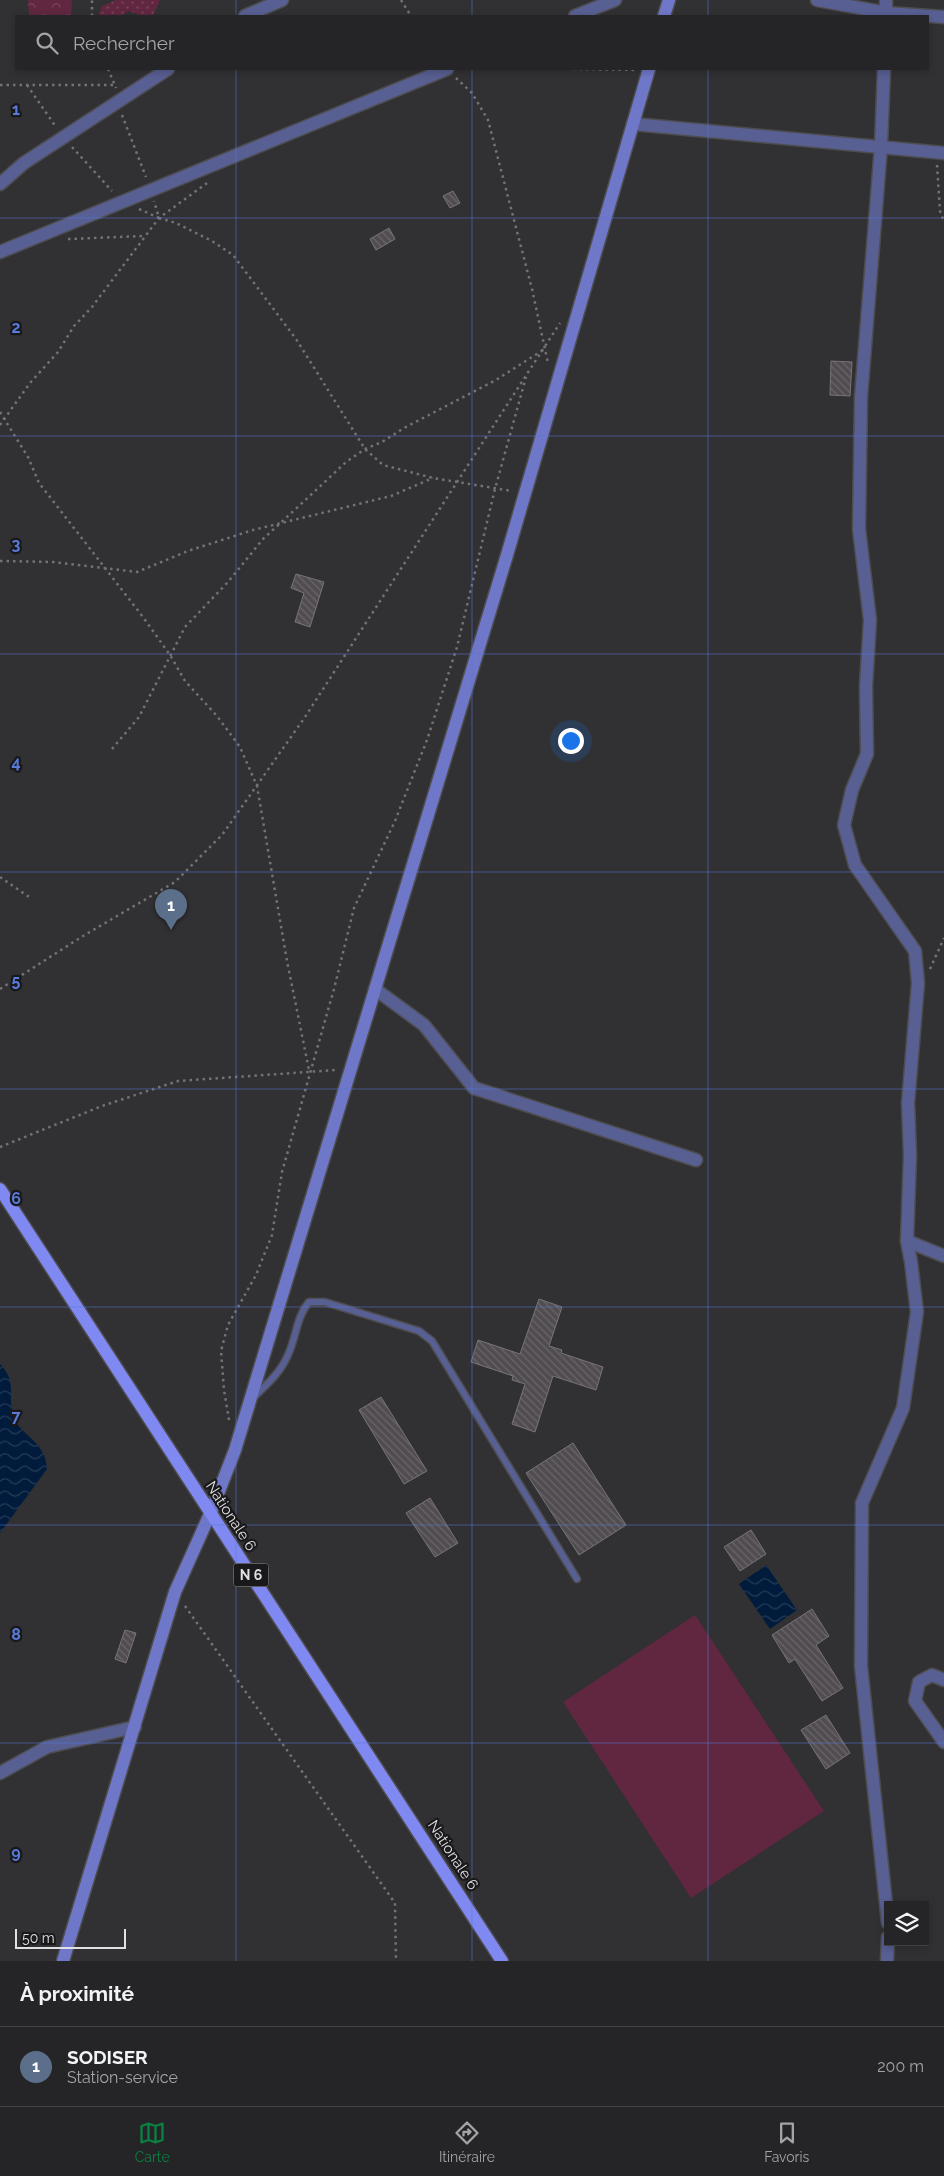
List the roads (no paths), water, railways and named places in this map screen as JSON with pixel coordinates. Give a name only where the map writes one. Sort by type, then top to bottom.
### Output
[{"type":"main road","points":[[664,15],[669,0]]},
{"type":"main road","points":[[63,1961],[175,1592],[210,1514],[235,1450],[525,493],[649,70]]},
{"type":"main road","name":"Nationale 6","points":[[0,1189],[502,1961]]},
{"type":"street","points":[[247,15],[282,0]]},
{"type":"street","points":[[577,15],[615,0]]},
{"type":"street","points":[[818,0],[928,15]]},
{"type":"street","points":[[929,15],[944,17]]},
{"type":"street","points":[[0,184],[24,163],[166,70]]},
{"type":"street","points":[[0,252],[445,70]]},
{"type":"street","points":[[884,70],[881,146],[861,396],[859,529],[870,620],[866,686],[867,754],[852,790],[844,825],[855,865],[915,951],[918,983],[908,1103],[910,1155],[907,1241],[912,1262],[917,1312],[903,1408],[862,1503],[861,1666],[886,1901]]},
{"type":"street","points":[[633,124],[940,153]]},
{"type":"street","points":[[375,989],[424,1025],[474,1088],[696,1160]]},
{"type":"street","points":[[907,1241],[944,1256]]},
{"type":"street","points":[[944,1680],[932,1675],[919,1682],[915,1701],[944,1742]]},
{"type":"street","points":[[0,1773],[47,1747],[135,1727]]},
{"type":"street","points":[[887,1961],[888,1946]]},
{"type":"lane","points":[[249,1401],[276,1374],[287,1357],[303,1308],[309,1302],[325,1302],[419,1331],[432,1341],[577,1579]]},
{"type":"water","points":[[0,1364],[9,1377],[11,1408],[16,1422],[42,1451],[47,1469],[0,1533]]},
{"type":"water","points":[[766,1565],[797,1610],[770,1629],[739,1584]]},
{"type":"place","name":"SODISER","points":[[171,930]]}]
